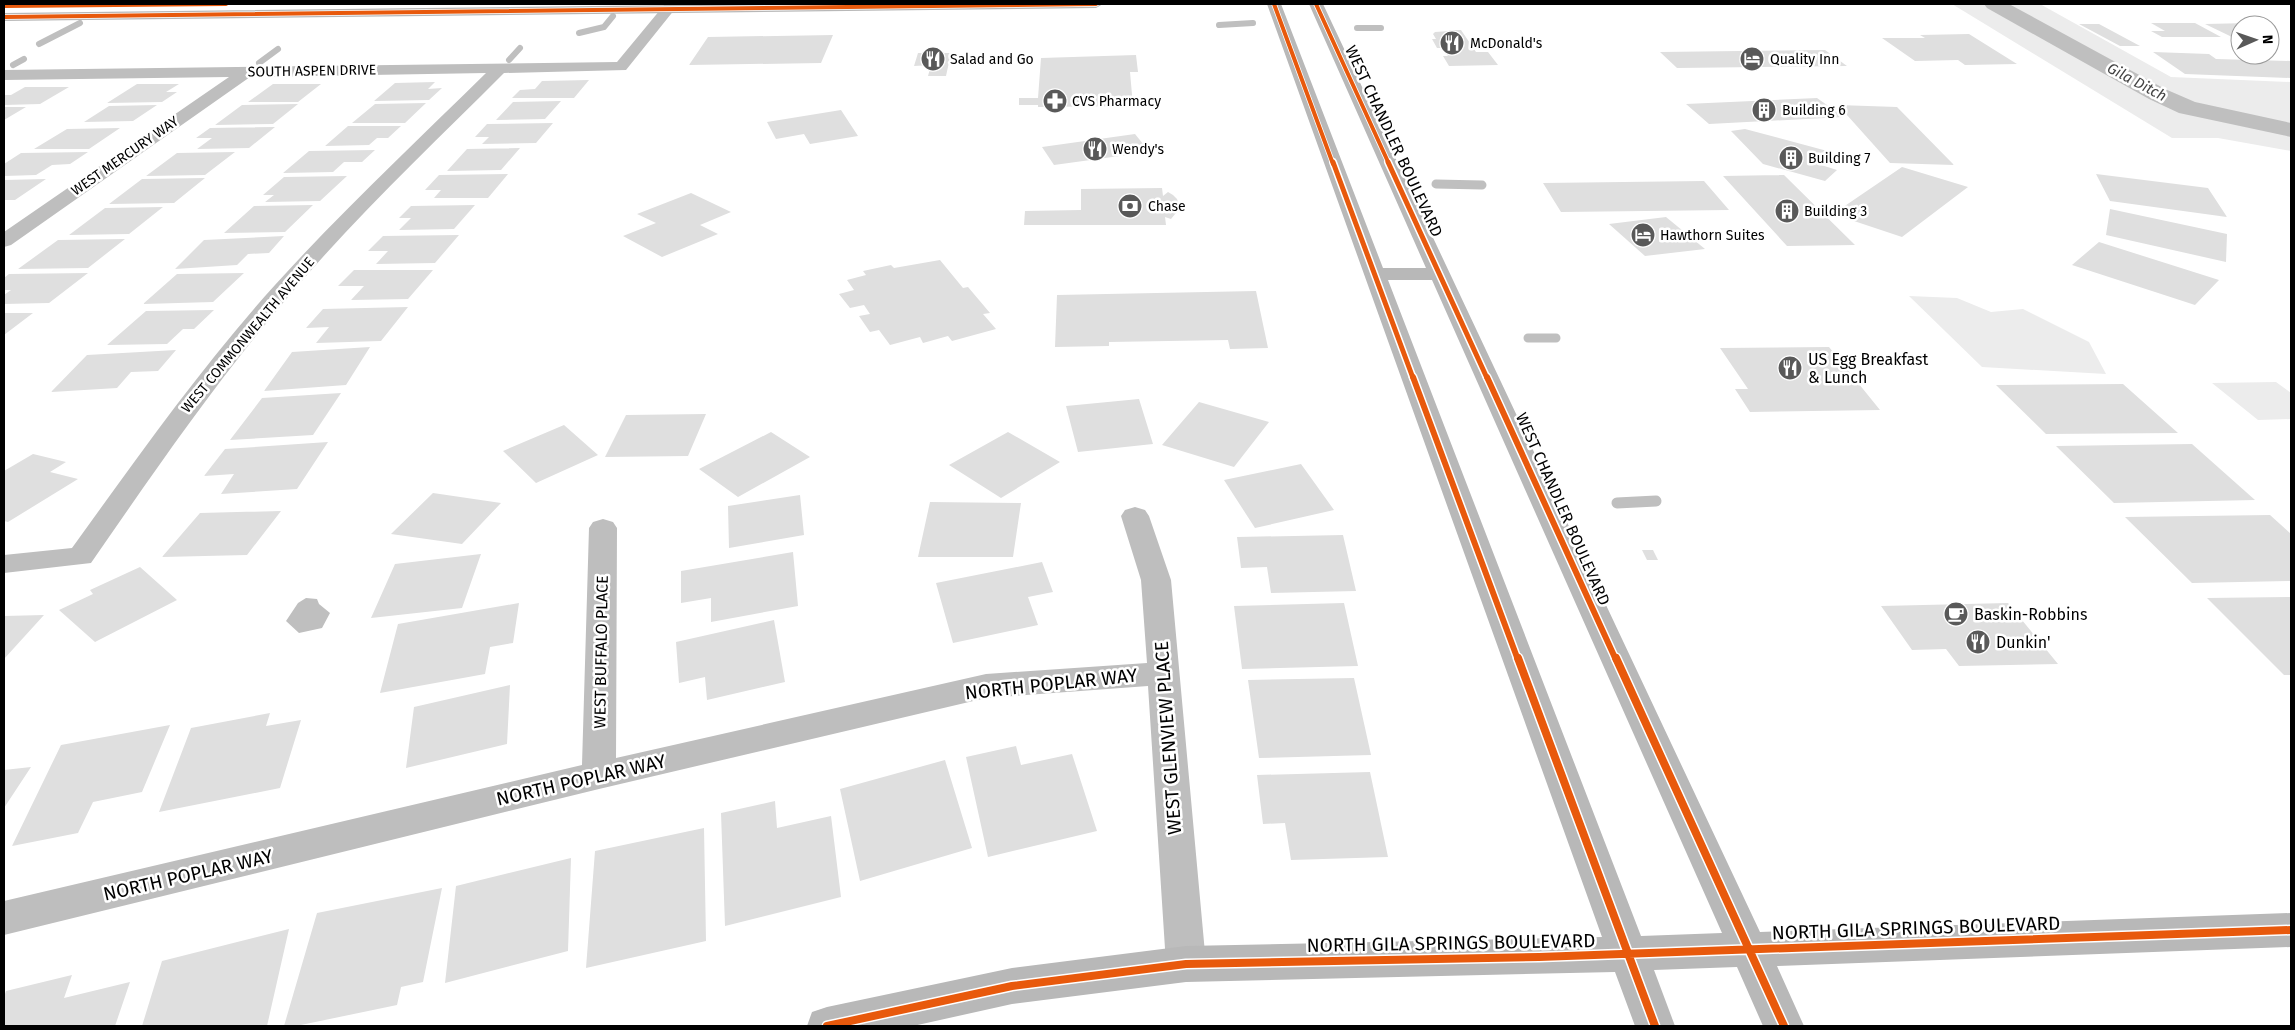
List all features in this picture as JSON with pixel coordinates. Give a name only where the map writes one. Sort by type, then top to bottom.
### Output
[{"type":"main road","points":[[4,6],[226,4]]},
{"type":"main road","points":[[937,4],[958,5]]},
{"type":"main road","points":[[4,16],[670,6],[1096,4]]},
{"type":"main road","points":[[1274,4],[1655,1026]]},
{"type":"main road","name":"WEST CHANDLER BOULEVARD","points":[[1316,4],[1784,1026]]},
{"type":"main road","points":[[1374,274],[1440,274]]},
{"type":"main road","name":"NORTH GILA SPRINGS BOULEVARD","points":[[827,1026],[1012,986],[1186,964],[1628,954],[2291,930]]},
{"type":"street","name":"SOUTH ASPEN DRIVE","points":[[4,75],[621,66],[670,6]]},
{"type":"street","name":"WEST COMMONWEALTH AVENUE","points":[[4,564],[81,556],[167,435],[281,292],[317,252],[500,68]]},
{"type":"street","name":"WEST MERCURY WAY","points":[[4,241],[246,72]]},
{"type":"street","name":"WEST GLENVIEW PLACE","points":[[1135,516],[1156,580],[1177,872],[1186,964]]},
{"type":"street","name":"WEST BUFFALO PLACE","points":[[599,775],[603,528]]},
{"type":"street","name":"NORTH POPLAR WAY","points":[[4,918],[599,775],[986,686],[1164,672]]},
{"type":"shaded area","points":[[1952,4],[2040,4],[2171,77],[2291,82],[2291,151],[2218,138],[2172,138]]},
{"type":"shaded area","points":[[1909,296],[1957,298],[1991,312],[2023,309],[2089,342],[2106,374],[1982,367]]},
{"type":"shaded area","points":[[2276,382],[2291,393],[2291,419],[2258,420],[2212,383]]},
{"type":"shaded area","points":[[306,598],[317,599],[319,604],[330,613],[322,628],[299,633],[286,621],[298,603]]},
{"type":"building","points":[[2151,23],[2195,23],[2221,37],[2162,37],[2151,31],[2165,31]]},
{"type":"building","points":[[2230,23],[2230,36],[2205,24]]},
{"type":"building","points":[[2079,24],[2099,24],[2140,46],[2120,46]]},
{"type":"building","name":"McDonald's","points":[[1461,30],[1476,52],[1488,52],[1498,65],[1449,66],[1443,56],[1448,56],[1442,48],[1437,48],[1432,39],[1436,39],[1433,34],[1435,32]]},
{"type":"building","points":[[1969,34],[2017,64],[1965,65],[1958,60],[1915,61],[1882,38],[1925,38],[1920,35]]},
{"type":"building","points":[[833,35],[821,63],[689,65],[708,37]]},
{"type":"building","name":"Quality Inn","points":[[1825,50],[1847,66],[1677,68],[1660,52]]},
{"type":"building","points":[[2153,52],[2209,54],[2216,59],[2230,59],[2230,65],[2280,65],[2280,61],[2291,61],[2291,78],[2185,74]]},
{"type":"building","name":"Salad and Go","points":[[918,53],[951,53],[946,76],[928,76],[931,65],[914,66]]},
{"type":"building","name":"CVS Pharmacy","points":[[1136,55],[1138,72],[1130,72],[1133,106],[1038,107],[1038,105],[1019,105],[1019,98],[1038,98],[1041,58]]},
{"type":"building","points":[[589,80],[574,98],[512,98],[520,90],[535,89],[542,81]]},
{"type":"building","points":[[435,82],[428,89],[442,88],[429,100],[374,101],[395,83]]},
{"type":"building","points":[[137,84],[179,84],[166,92],[177,92],[162,102],[107,103]]},
{"type":"building","points":[[273,84],[321,84],[298,102],[248,102]]},
{"type":"building","points":[[25,87],[69,87],[40,104],[4,105],[4,95],[11,95]]},
{"type":"building","name":"Building 6","points":[[1817,98],[1844,117],[1709,124],[1686,104]]},
{"type":"building","points":[[561,101],[545,119],[496,120],[513,102]]},
{"type":"building","points":[[426,103],[405,123],[352,123],[375,104]]},
{"type":"building","points":[[298,104],[273,124],[215,125],[242,105]]},
{"type":"building","points":[[157,105],[133,121],[84,122],[109,106]]},
{"type":"building","points":[[1838,105],[1897,107],[1954,165],[1890,163]]},
{"type":"building","points":[[4,107],[26,107],[4,120]]},
{"type":"building","points":[[841,110],[858,136],[810,144],[804,134],[776,139],[767,122]]},
{"type":"building","points":[[553,123],[536,143],[482,144],[489,137],[475,137],[487,124]]},
{"type":"building","points":[[348,126],[401,126],[388,138],[377,138],[369,145],[325,146]]},
{"type":"building","points":[[275,127],[249,148],[197,149],[212,138],[196,138],[210,128]]},
{"type":"building","points":[[120,128],[89,149],[34,149],[67,129]]},
{"type":"building","name":"Building 7","points":[[1745,129],[1831,152],[1818,164],[1837,170],[1825,181],[1763,164],[1731,131]]},
{"type":"building","name":"Wendy's","points":[[1135,134],[1148,150],[1125,153],[1127,155],[1054,165],[1042,147]]},
{"type":"building","points":[[520,148],[501,170],[447,171],[467,149]]},
{"type":"building","points":[[375,150],[362,162],[344,162],[333,172],[283,173],[309,151]]},
{"type":"building","points":[[88,152],[70,164],[52,165],[36,175],[4,176],[4,164],[21,153]]},
{"type":"building","points":[[235,152],[205,175],[146,176],[177,153]]},
{"type":"building","points":[[1902,167],[1968,187],[1902,237],[1833,214]]},
{"type":"building","points":[[508,174],[488,198],[434,198],[441,190],[425,190],[439,175]]},
{"type":"building","points":[[2096,174],[2208,188],[2227,217],[2110,201]]},
{"type":"building","name":"Building 3","points":[[1784,175],[1855,245],[1787,246],[1723,176]]},
{"type":"building","points":[[347,176],[320,201],[265,202],[274,195],[263,195],[284,177]]},
{"type":"building","points":[[205,178],[174,203],[109,204],[142,179]]},
{"type":"building","points":[[46,179],[15,200],[4,200],[4,180]]},
{"type":"building","points":[[1704,181],[1729,210],[1561,212],[1543,183]]},
{"type":"building","name":"Chase","points":[[1162,188],[1163,196],[1168,192],[1173,195],[1177,199],[1180,208],[1171,219],[1165,217],[1166,225],[1024,225],[1025,211],[1081,210],[1081,189]]},
{"type":"building","points":[[691,193],[731,212],[700,225],[718,234],[662,257],[623,236],[656,223],[637,214]]},
{"type":"building","points":[[313,205],[285,232],[224,233],[254,206]]},
{"type":"building","points":[[475,205],[454,229],[399,230],[411,218],[399,218],[411,206]]},
{"type":"building","points":[[163,207],[129,234],[69,235],[105,208]]},
{"type":"building","points":[[2110,209],[2227,234],[2226,262],[2106,235]]},
{"type":"building","points":[[1666,217],[1705,249],[1645,256],[1609,224]]},
{"type":"building","points":[[459,235],[435,263],[376,264],[388,251],[368,251],[383,236]]},
{"type":"building","points":[[284,236],[269,253],[248,254],[237,265],[175,269],[204,240]]},
{"type":"building","points":[[125,239],[88,268],[18,269],[58,240]]},
{"type":"building","points":[[2099,242],[2219,280],[2195,305],[2072,265]]},
{"type":"building","points":[[940,260],[963,288],[968,287],[990,313],[983,314],[996,329],[952,341],[948,336],[923,343],[920,337],[890,345],[879,330],[870,332],[859,316],[870,314],[864,305],[850,308],[839,294],[854,290],[847,280],[866,275],[863,271],[891,265],[894,268]]},
{"type":"building","points":[[354,270],[433,270],[408,299],[351,300],[364,286],[338,286]]},
{"type":"building","points":[[88,273],[49,303],[4,304],[4,295],[11,290],[4,290],[4,278],[9,274]]},
{"type":"building","points":[[244,273],[213,302],[143,304],[177,274]]},
{"type":"building","points":[[1256,291],[1268,348],[1230,349],[1228,340],[1109,342],[1109,346],[1055,347],[1057,295]]},
{"type":"building","points":[[408,307],[381,341],[316,343],[329,327],[306,328],[323,309]]},
{"type":"building","points":[[214,310],[194,329],[183,329],[167,344],[107,345],[146,311]]},
{"type":"building","points":[[4,313],[33,313],[4,335]]},
{"type":"building","points":[[370,347],[346,385],[264,391],[292,352]]},
{"type":"building","name":"US Egg Breakfast & Lunch","points":[[1829,347],[1880,410],[1750,412],[1735,389],[1748,389],[1720,348]]},
{"type":"building","points":[[176,350],[158,371],[131,372],[117,388],[51,392],[87,355]]},
{"type":"building","points":[[2123,384],[2178,433],[2046,434],[1996,385]]},
{"type":"building","points":[[341,393],[313,435],[230,440],[262,398]]},
{"type":"building","points":[[1139,399],[1153,444],[1078,452],[1066,406]]},
{"type":"building","points":[[1199,402],[1269,422],[1234,467],[1162,445]]},
{"type":"building","points":[[706,414],[688,456],[605,457],[626,415]]},
{"type":"building","points":[[564,425],[598,455],[536,483],[503,451]]},
{"type":"building","points":[[771,432],[810,457],[738,497],[699,469]]},
{"type":"building","points":[[1008,432],[1060,462],[1001,498],[949,465]]},
{"type":"building","points":[[328,442],[297,489],[221,494],[234,474],[204,476],[225,449]]},
{"type":"building","points":[[2192,444],[2255,500],[2114,503],[2056,446]]},
{"type":"building","points":[[33,454],[66,462],[50,472],[78,479],[8,522],[4,521],[4,471]]},
{"type":"building","points":[[1301,464],[1334,510],[1255,528],[1224,480]]},
{"type":"building","points":[[433,493],[501,503],[462,544],[391,534]]},
{"type":"building","points":[[800,495],[804,535],[729,548],[728,506]]},
{"type":"building","points":[[930,502],[1021,503],[1013,557],[918,557]]},
{"type":"building","points":[[281,511],[247,555],[162,557],[200,513]]},
{"type":"building","points":[[2270,515],[2291,534],[2291,581],[2192,583],[2125,517]]},
{"type":"building","points":[[1343,535],[1356,591],[1271,593],[1267,567],[1241,568],[1237,537]]},
{"type":"building","points":[[1642,550],[1653,550],[1658,560],[1647,560]]},
{"type":"building","points":[[793,552],[798,606],[711,622],[711,598],[681,603],[681,571]]},
{"type":"building","points":[[481,554],[462,608],[371,618],[395,564]]},
{"type":"building","points":[[1042,562],[1053,592],[1028,597],[1038,625],[953,643],[936,583]]},
{"type":"building","points":[[140,567],[177,600],[95,642],[59,610],[93,594],[90,590]]},
{"type":"building","points":[[2291,597],[2291,675],[2284,675],[2207,598]]},
{"type":"building","points":[[519,603],[513,643],[490,647],[485,674],[380,693],[398,624]]},
{"type":"building","points":[[1344,603],[1358,666],[1242,669],[1234,606]]},
{"type":"building","points":[[2008,603],[2058,664],[1959,666],[1946,649],[1912,650],[1881,606]]},
{"type":"building","points":[[44,615],[4,659],[4,616]]},
{"type":"building","points":[[774,620],[785,682],[707,700],[705,677],[679,683],[676,642]]},
{"type":"building","points":[[1354,678],[1371,755],[1259,758],[1248,680]]},
{"type":"building","points":[[510,685],[507,744],[406,768],[414,707]]},
{"type":"building","points":[[270,713],[266,726],[301,720],[280,788],[159,812],[191,728]]},
{"type":"building","points":[[170,725],[142,792],[93,802],[78,833],[12,846],[61,745]]},
{"type":"building","points":[[1016,746],[1021,765],[1072,754],[1097,831],[988,857],[966,757]]},
{"type":"building","points":[[945,760],[972,848],[860,881],[840,789]]},
{"type":"building","points":[[31,767],[4,808],[4,770]]},
{"type":"building","points":[[1370,772],[1388,857],[1291,860],[1285,823],[1263,824],[1257,775]]},
{"type":"building","points":[[775,801],[777,828],[831,816],[841,897],[725,926],[721,813]]},
{"type":"building","points":[[704,828],[706,941],[586,968],[595,851]]},
{"type":"building","points":[[571,858],[568,951],[445,983],[456,886]]},
{"type":"building","points":[[442,888],[423,982],[401,987],[397,1005],[296,1026],[284,1026],[317,913]]},
{"type":"building","points":[[289,929],[267,1026],[142,1026],[162,961]]},
{"type":"building","points":[[72,975],[64,998],[130,982],[115,1026],[4,1026],[4,997],[6,991]]},
{"type":"waterway","name":"Gila Ditch","points":[[1994,4],[2157,94],[2188,108],[2291,130]]},
{"type":"waterway","points":[[579,33],[604,27],[613,16]]},
{"type":"waterway","points":[[39,44],[80,23]]},
{"type":"waterway","points":[[1219,25],[1253,23]]},
{"type":"waterway","points":[[1357,28],[1381,28]]},
{"type":"waterway","points":[[509,60],[520,48]]},
{"type":"waterway","points":[[259,63],[278,49]]},
{"type":"waterway","points":[[13,65],[24,59]]},
{"type":"waterway","points":[[1436,184],[1482,185]]},
{"type":"waterway","points":[[1528,338],[1556,338]]},
{"type":"waterway","points":[[1617,503],[1656,501]]},
{"type":"cycle path","points":[[4,6],[226,4]]},
{"type":"cycle path","points":[[4,17],[1096,4]]},
{"type":"cycle path","points":[[1274,4],[1655,1026]]},
{"type":"cycle path","points":[[1316,4],[1784,1026]]},
{"type":"cycle path","points":[[827,1026],[1012,986],[1186,964],[1539,957],[2291,930]]},
{"type":"place","name":"McDonald's","points":[[1452,43]]},
{"type":"place","name":"Salad and Go","points":[[933,59]]},
{"type":"place","name":"Quality Inn","points":[[1752,59]]},
{"type":"place","name":"CVS Pharmacy","points":[[1055,101]]},
{"type":"place","name":"Building 6","points":[[1764,110]]},
{"type":"place","name":"Wendy's","points":[[1095,149]]},
{"type":"place","name":"Building 7","points":[[1791,158]]},
{"type":"place","name":"Chase","points":[[1130,206]]},
{"type":"place","name":"Building 3","points":[[1787,211]]},
{"type":"place","name":"Hawthorn Suites","points":[[1643,235]]},
{"type":"place","name":"US Egg Breakfast & Lunch","points":[[1790,368]]},
{"type":"place","name":"Baskin-Robbins","points":[[1956,614]]},
{"type":"place","name":"Dunkin'","points":[[1978,642]]}]
